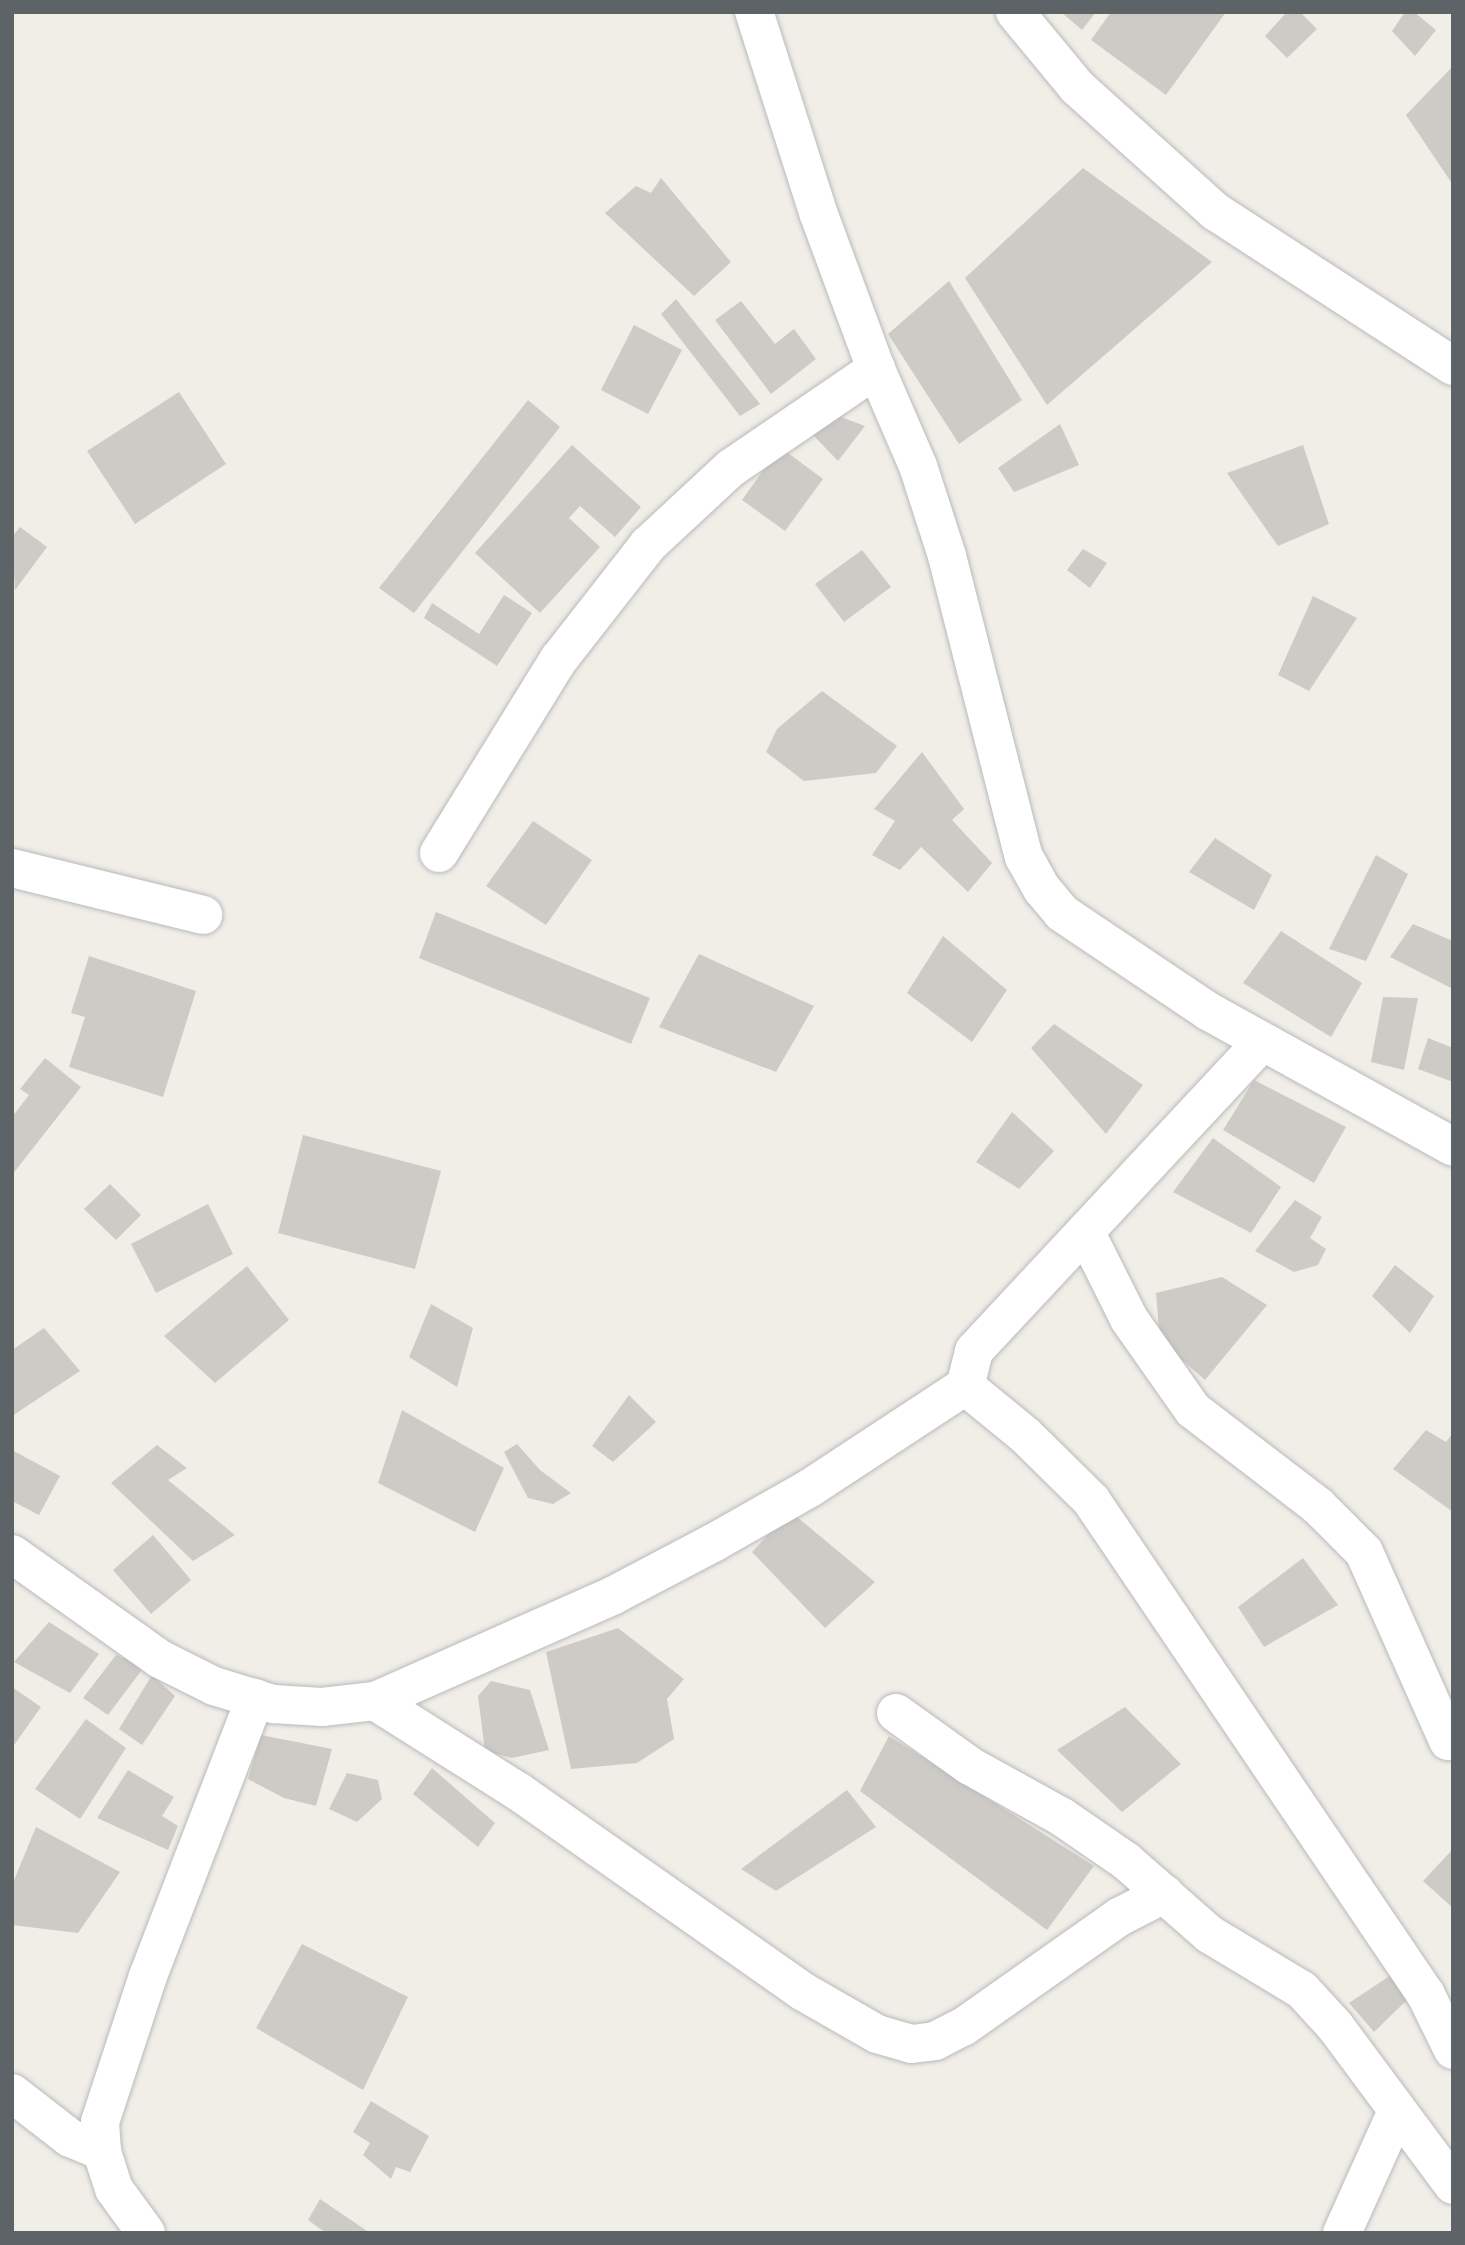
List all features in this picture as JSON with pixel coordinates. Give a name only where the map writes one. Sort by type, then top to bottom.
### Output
[{"type":"street","points":[[754,12],[818,212],[876,369],[918,466],[943,543],[1024,857],[1042,889],[1062,913],[1128,960],[1262,1042],[1453,1147]]},
{"type":"street","points":[[1015,12],[1077,87],[1216,212],[1453,366]]},
{"type":"street","points":[[439,853],[559,659],[648,545],[731,468],[876,369]]},
{"type":"street","points":[[12,868],[203,915]]},
{"type":"street","points":[[12,1553],[160,1659],[215,1686],[273,1704],[322,1707],[376,1701],[614,1595],[713,1543],[810,1488],[965,1386],[974,1351],[1087,1234],[1262,1042]]},
{"type":"street","points":[[1087,1234],[1129,1319],[1193,1410],[1318,1506],[1364,1552],[1448,1741]]},
{"type":"street","points":[[965,1386],[1025,1435],[1091,1500],[1426,1995],[1453,2050]]},
{"type":"street","points":[[146,2233],[114,2189],[102,2151],[100,2122],[112,2080],[255,1698]]},
{"type":"street","points":[[376,1701],[519,1792],[802,1991],[877,2034],[912,2044],[935,2040],[963,2027],[1119,1917],[1164,1894]]},
{"type":"street","points":[[896,1713],[970,1766],[1062,1816],[1126,1861],[1209,1934],[1302,1990],[1335,2026],[1453,2185]]},
{"type":"street","points":[[12,2093],[70,2138],[102,2151]]},
{"type":"street","points":[[1342,2233],[1397,2111]]},
{"type":"building","points":[[1061,12],[1096,12],[1082,30]]},
{"type":"building","points":[[1111,12],[1226,12],[1166,95],[1091,40]]},
{"type":"building","points":[[1287,12],[1300,12],[1317,29],[1287,58],[1265,36]]},
{"type":"building","points":[[1405,12],[1414,12],[1436,30],[1415,56],[1392,31]]},
{"type":"building","points":[[1453,66],[1453,180],[1451,182],[1406,115]]},
{"type":"building","points":[[1083,168],[1212,262],[1047,405],[965,278]]},
{"type":"building","points":[[661,178],[731,262],[694,296],[605,213],[636,186],[651,193]]},
{"type":"building","points":[[949,281],[1022,400],[959,444],[888,334]]},
{"type":"building","points":[[676,299],[760,404],[740,416],[661,314]]},
{"type":"building","points":[[741,301],[775,344],[794,329],[816,359],[771,394],[715,320]]},
{"type":"building","points":[[634,325],[682,350],[648,414],[601,390]]},
{"type":"building","points":[[179,392],[226,464],[135,524],[87,451]]},
{"type":"building","points":[[528,400],[560,427],[414,613],[379,588]]},
{"type":"building","points":[[828,412],[865,426],[838,461],[809,431]]},
{"type":"building","points":[[1060,424],[1079,465],[1014,492],[998,468]]},
{"type":"building","points":[[572,445],[641,507],[615,537],[580,506],[569,518],[600,547],[540,613],[475,553]]},
{"type":"building","points":[[1303,445],[1329,524],[1278,546],[1227,473]]},
{"type":"building","points":[[780,447],[823,479],[785,531],[742,500]]},
{"type":"building","points":[[20,527],[47,547],[15,590],[12,537]]},
{"type":"building","points":[[1083,549],[1107,563],[1090,588],[1067,570]]},
{"type":"building","points":[[862,550],[891,587],[844,622],[815,584]]},
{"type":"building","points":[[504,595],[532,613],[497,666],[424,618],[432,603],[479,634]]},
{"type":"building","points":[[1313,596],[1357,618],[1309,691],[1278,675]]},
{"type":"building","points":[[822,691],[897,746],[876,773],[804,781],[766,752],[777,729]]},
{"type":"building","points":[[922,752],[964,809],[952,820],[992,863],[968,892],[921,847],[900,870],[872,855],[895,821],[874,809]]},
{"type":"building","points":[[533,821],[592,860],[546,925],[486,886]]},
{"type":"building","points":[[1215,838],[1272,875],[1254,910],[1189,872]]},
{"type":"building","points":[[1376,855],[1408,874],[1366,961],[1329,949]]},
{"type":"building","points":[[436,912],[650,998],[631,1044],[419,958]]},
{"type":"building","points":[[1413,924],[1453,941],[1453,989],[1390,957]]},
{"type":"building","points":[[1281,931],[1362,983],[1331,1037],[1243,983]]},
{"type":"building","points":[[943,936],[1007,990],[972,1042],[907,993]]},
{"type":"building","points":[[699,954],[814,1006],[776,1072],[659,1027]]},
{"type":"building","points":[[89,956],[196,991],[163,1097],[69,1067],[85,1017],[71,1013]]},
{"type":"building","points":[[1383,997],[1418,998],[1404,1070],[1371,1062]]},
{"type":"building","points":[[1054,1024],[1143,1085],[1106,1134],[1031,1048]]},
{"type":"building","points":[[1428,1038],[1453,1048],[1453,1082],[1418,1069]]},
{"type":"building","points":[[45,1058],[81,1087],[12,1175],[12,1117],[29,1095],[20,1089]]},
{"type":"building","points":[[1254,1080],[1346,1127],[1314,1183],[1223,1130]]},
{"type":"building","points":[[1012,1112],[1054,1151],[1019,1189],[976,1162]]},
{"type":"building","points":[[303,1135],[441,1171],[415,1269],[278,1233]]},
{"type":"building","points":[[1213,1138],[1281,1187],[1251,1233],[1173,1192]]},
{"type":"building","points":[[110,1184],[141,1215],[116,1240],[84,1209]]},
{"type":"building","points":[[1295,1200],[1322,1217],[1310,1238],[1326,1249],[1318,1265],[1294,1272],[1255,1251]]},
{"type":"building","points":[[208,1204],[233,1254],[156,1293],[131,1244]]},
{"type":"building","points":[[1395,1265],[1434,1296],[1410,1333],[1372,1296]]},
{"type":"building","points":[[247,1266],[289,1320],[215,1383],[164,1336]]},
{"type":"building","points":[[1222,1277],[1267,1305],[1205,1380],[1160,1341],[1156,1293]]},
{"type":"building","points":[[431,1304],[473,1328],[457,1387],[409,1357]]},
{"type":"building","points":[[44,1328],[80,1371],[12,1416],[12,1350]]},
{"type":"building","points":[[629,1395],[656,1422],[613,1462],[592,1446]]},
{"type":"building","points":[[402,1410],[504,1468],[475,1532],[378,1483]]},
{"type":"building","points":[[1426,1430],[1446,1442],[1453,1433],[1453,1512],[1393,1469]]},
{"type":"building","points":[[517,1444],[540,1470],[571,1493],[553,1504],[528,1498],[504,1452]]},
{"type":"building","points":[[157,1445],[187,1468],[168,1480],[235,1535],[193,1561],[111,1483]]},
{"type":"building","points":[[12,1450],[60,1476],[39,1515],[12,1501]]},
{"type":"building","points":[[790,1511],[875,1582],[825,1628],[752,1552]]},
{"type":"building","points":[[153,1535],[191,1580],[151,1614],[113,1570]]},
{"type":"building","points":[[1303,1558],[1338,1605],[1264,1647],[1238,1607]]},
{"type":"building","points":[[49,1622],[99,1654],[70,1693],[14,1662]]},
{"type":"building","points":[[618,1628],[684,1679],[667,1699],[674,1739],[637,1763],[571,1769],[546,1652]]},
{"type":"building","points":[[116,1655],[144,1667],[108,1715],[83,1698]]},
{"type":"building","points":[[152,1675],[175,1696],[142,1745],[119,1729]]},
{"type":"building","points":[[491,1681],[530,1690],[549,1750],[512,1758],[485,1751],[478,1696]]},
{"type":"building","points":[[12,1687],[41,1707],[12,1748]]},
{"type":"building","points":[[1125,1707],[1181,1764],[1122,1812],[1057,1750]]},
{"type":"building","points":[[86,1719],[126,1748],[80,1819],[35,1789]]},
{"type":"building","points":[[261,1735],[332,1749],[316,1806],[284,1798],[248,1779]]},
{"type":"building","points":[[889,1736],[1094,1866],[1047,1930],[860,1791]]},
{"type":"building","points":[[432,1768],[495,1823],[478,1847],[413,1794]]},
{"type":"building","points":[[128,1770],[174,1797],[162,1816],[178,1826],[168,1850],[97,1818]]},
{"type":"building","points":[[347,1773],[378,1780],[382,1799],[357,1822],[329,1809]]},
{"type":"building","points":[[847,1790],[876,1827],[776,1891],[741,1869]]},
{"type":"building","points":[[36,1827],[120,1872],[78,1933],[12,1925],[12,1885]]},
{"type":"building","points":[[1453,1849],[1453,1908],[1423,1881]]},
{"type":"building","points":[[302,1944],[408,1997],[363,2090],[256,2028]]},
{"type":"building","points":[[1394,1973],[1408,1999],[1374,2032],[1349,2003]]},
{"type":"building","points":[[371,2101],[429,2136],[410,2172],[396,2167],[391,2179],[363,2155],[370,2143],[353,2132]]},
{"type":"building","points":[[320,2199],[370,2233],[326,2233],[308,2220]]}]
